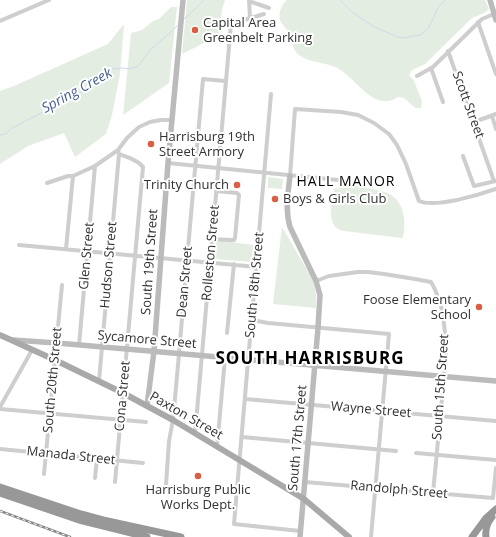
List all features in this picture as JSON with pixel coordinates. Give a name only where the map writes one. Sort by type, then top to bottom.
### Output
[{"type":"highway","points":[[0,486],[81,514],[110,522],[181,537]]},
{"type":"highway","points":[[0,493],[79,520],[147,537]]},
{"type":"highway","points":[[472,537],[486,518],[496,509]]},
{"type":"highway","points":[[486,537],[486,526],[496,514]]},
{"type":"main road","name":"Paxton Street","points":[[0,336],[55,360],[123,393],[173,420],[304,499],[349,537]]},
{"type":"street","points":[[0,21],[49,0]]},
{"type":"street","name":"South 19th Street","points":[[147,406],[154,351],[168,164],[183,0]]},
{"type":"street","points":[[264,14],[250,18],[249,0],[269,8]]},
{"type":"street","points":[[490,0],[496,20]]},
{"type":"street","points":[[417,76],[431,68],[478,22],[494,14]]},
{"type":"street","name":"Rolleston Street","points":[[196,434],[231,24],[250,18]]},
{"type":"street","points":[[478,22],[496,74]]},
{"type":"street","name":"Scott Street","points":[[448,51],[495,181]]},
{"type":"street","points":[[431,68],[443,102]]},
{"type":"street","name":"Dean Street","points":[[166,485],[169,441],[173,420],[180,354],[203,79],[225,81]]},
{"type":"street","name":"South 18th Street","points":[[271,94],[234,524],[300,534]]},
{"type":"street","name":"South 17th Street","points":[[300,534],[320,296],[316,281],[288,222],[287,211],[295,108],[358,115],[379,126],[389,134],[398,145],[419,201],[447,202],[472,197],[496,189]]},
{"type":"street","points":[[474,122],[494,115],[496,129]]},
{"type":"street","points":[[47,183],[68,176],[73,176],[95,166],[118,152],[127,138],[139,127],[150,122],[172,120]]},
{"type":"street","name":"Cona Street","points":[[115,482],[143,167],[138,162],[118,152]]},
{"type":"street","name":"Hudson Street","points":[[99,382],[118,152]]},
{"type":"street","points":[[463,156],[474,186],[495,181]]},
{"type":"street","points":[[168,164],[338,180]]},
{"type":"street","name":"Glen Street","points":[[79,345],[95,166]]},
{"type":"street","points":[[66,249],[73,176]]},
{"type":"street","points":[[212,239],[234,240],[239,195],[237,193],[216,191]]},
{"type":"street","points":[[19,245],[257,267]]},
{"type":"street","points":[[227,333],[234,264]]},
{"type":"street","name":"South 15th Street","points":[[316,281],[329,276],[368,272],[431,282],[435,289],[444,321],[446,357],[433,493]]},
{"type":"street","name":"South 20th Street","points":[[44,474],[62,286]]},
{"type":"street","points":[[252,320],[268,323],[389,334],[371,537]]},
{"type":"street","name":"Sycamore Street","points":[[11,340],[496,381]]},
{"type":"street","points":[[32,350],[0,408],[146,422]]},
{"type":"street","points":[[217,447],[225,358]]},
{"type":"street","name":"Wayne Street","points":[[245,399],[496,421]]},
{"type":"street","points":[[242,437],[396,451]]},
{"type":"street","name":"Manada Street","points":[[0,449],[143,463]]},
{"type":"street","points":[[416,453],[496,460]]},
{"type":"street","points":[[95,478],[97,458]]},
{"type":"street","name":"Randolph Street","points":[[305,482],[493,498],[496,468]]},
{"type":"shaded area","points":[[187,0],[225,0],[222,9],[222,26],[218,36],[182,54]]},
{"type":"shaded area","points":[[287,0],[485,0],[489,9],[472,18],[425,64],[412,70],[409,75],[414,81],[422,101],[421,108],[415,108],[404,98],[398,97],[389,101],[381,101],[374,98],[339,69],[331,65],[308,60],[300,56],[294,49],[289,34],[280,20],[281,9]]},
{"type":"shaded area","points":[[171,7],[177,7],[169,83],[123,115],[131,33],[142,30],[153,21],[159,19]]},
{"type":"shaded area","points":[[124,24],[120,74],[112,115],[106,134],[75,157],[64,133],[28,146],[0,164],[0,91],[108,44]]},
{"type":"shaded area","points":[[268,177],[283,179],[282,189],[268,188]]},
{"type":"shaded area","points":[[352,185],[385,192],[396,200],[403,211],[405,224],[403,238],[344,231],[338,229],[334,225],[331,208],[334,190],[335,188]]},
{"type":"shaded area","points":[[282,227],[313,280],[316,294],[316,308],[273,304]]},
{"type":"shaded area","points":[[216,240],[253,245],[252,262],[215,259]]},
{"type":"waterway","name":"Spring Creek","points":[[184,19],[204,0]]},
{"type":"waterway","name":"Spring Creek","points":[[340,0],[352,12],[373,26],[397,37],[405,38],[421,35],[429,27],[439,6],[446,0]]},
{"type":"waterway","name":"Spring Creek","points":[[0,135],[5,134],[12,128],[49,109],[53,105],[69,99],[86,89],[100,75],[110,69],[130,69],[138,66],[152,48],[178,25]]},
{"type":"railway","points":[[0,511],[70,537]]},
{"type":"place","name":"Capital Area Greenbelt Parking","points":[[195,30]]},
{"type":"place","name":"Harrisburg 19th Street Armory","points":[[151,144]]},
{"type":"place","name":"Trinity Church","points":[[237,185]]},
{"type":"place","name":"Boys & Girls Club","points":[[275,199]]},
{"type":"place","name":"Foose Elementary School","points":[[479,307]]},
{"type":"place","name":"Harrisburg Public Works Dept.","points":[[198,476]]},
{"type":"district","name":"HALL MANOR","points":[[346,182]]},
{"type":"district","name":"SOUTH HARRISBURG","points":[[310,359]]}]
